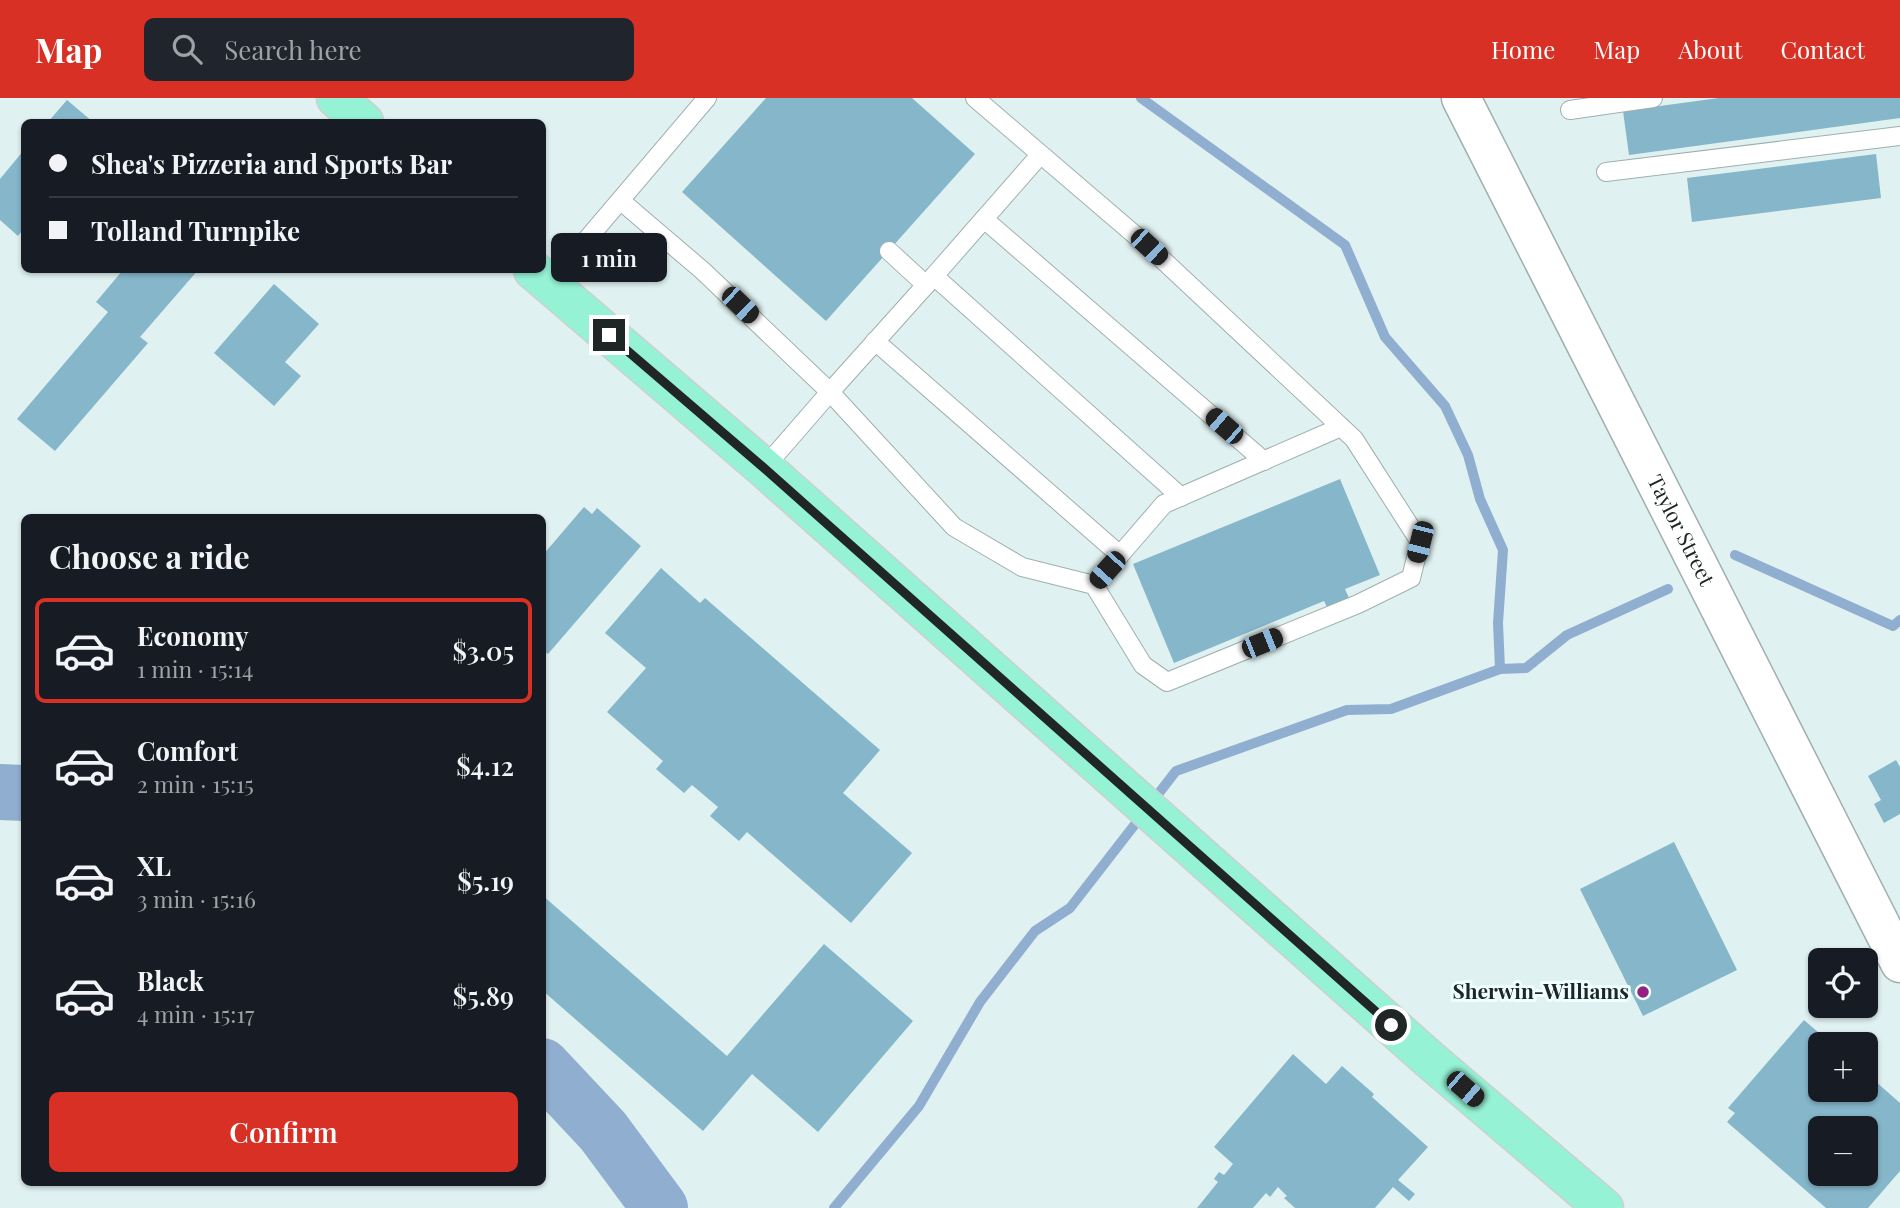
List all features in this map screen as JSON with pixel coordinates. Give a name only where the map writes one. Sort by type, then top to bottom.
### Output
[{"type":"main road","points":[[336,98],[360,119]]},
{"type":"main road","points":[[541,276],[764,468],[1429,1059],[1605,1208]]},
{"type":"street","name":"Taylor Street","points":[[1461,98],[1900,963]]},
{"type":"lane","points":[[546,271],[621,201],[707,98]]},
{"type":"lane","points":[[621,201],[704,271],[830,392],[954,527],[1022,567],[1094,584],[1143,665],[1167,682],[1358,604],[1411,578],[1420,542],[1354,439],[1149,247],[975,98]]},
{"type":"lane","points":[[1570,110],[1653,98]]},
{"type":"lane","points":[[1606,172],[1900,136]]},
{"type":"lane","points":[[764,468],[1040,155]]},
{"type":"lane","points":[[984,219],[1264,461]]},
{"type":"lane","points":[[889,251],[930,281],[1181,497]]},
{"type":"lane","points":[[875,341],[1120,555]]},
{"type":"lane","points":[[1094,584],[1164,504],[1341,427]]},
{"type":"building","points":[[766,98],[912,98],[975,154],[826,321],[682,192]]},
{"type":"building","points":[[1719,98],[1900,98],[1900,118],[1629,155],[1623,111]]},
{"type":"building","points":[[67,100],[89,119],[51,119]]},
{"type":"building","points":[[21,154],[21,232],[18,236],[0,220],[0,179]]},
{"type":"building","points":[[1876,154],[1881,198],[1692,222],[1687,178]]},
{"type":"building","points":[[120,273],[195,273],[140,337],[148,343],[55,451],[17,419],[108,312],[96,302]]},
{"type":"building","points":[[274,284],[319,324],[285,362],[301,376],[274,406],[214,353]]},
{"type":"building","points":[[1340,479],[1380,575],[1345,589],[1349,598],[1327,607],[1324,601],[1174,663],[1133,564]]},
{"type":"building","points":[[584,507],[592,514],[597,508],[641,546],[548,654],[546,652],[546,551]]},
{"type":"building","points":[[661,568],[700,603],[705,598],[880,750],[843,793],[912,853],[851,923],[747,832],[739,841],[710,816],[718,807],[692,785],[684,793],[656,769],[663,761],[607,712],[646,668],[605,633]]},
{"type":"building","points":[[1896,760],[1900,767],[1900,814],[1884,823],[1874,804],[1881,800],[1868,776]]},
{"type":"building","points":[[1674,842],[1737,970],[1643,1016],[1580,889]]},
{"type":"building","points":[[546,898],[727,1056],[824,944],[913,1021],[818,1132],[752,1074],[703,1131],[546,994]]},
{"type":"building","points":[[1804,1020],[1818,1032],[1808,1032],[1808,1102],[1878,1102],[1878,1084],[1900,1103],[1900,1171],[1868,1208],[1826,1208],[1727,1122],[1735,1113],[1728,1108]]},
{"type":"building","points":[[1293,1054],[1326,1084],[1342,1066],[1428,1147],[1398,1180],[1415,1194],[1409,1201],[1393,1187],[1375,1208],[1295,1208],[1284,1198],[1287,1196],[1278,1187],[1270,1197],[1266,1193],[1253,1208],[1197,1208],[1218,1182],[1214,1179],[1219,1172],[1224,1175],[1233,1164],[1214,1147]]},
{"type":"waterway","points":[[1141,98],[1345,245],[1385,337],[1445,406],[1468,455],[1480,499],[1503,550],[1498,623],[1500,669],[1391,709],[1347,710],[1176,771],[1152,802]]},
{"type":"waterway","points":[[1735,555],[1893,626],[1900,620]]},
{"type":"waterway","points":[[1500,669],[1526,668],[1567,635],[1668,589]]},
{"type":"waterway","points":[[0,792],[21,793]]},
{"type":"waterway","points":[[834,1208],[919,1106],[980,1002],[1035,931],[1070,908],[1143,814]]},
{"type":"waterway","points":[[546,1070],[603,1131],[660,1208]]},
{"type":"place","name":"Sherwin-Williams","points":[[1643,992]]},
{"type":"route","points":[[609,335],[764,468],[1391,1025]]}]
